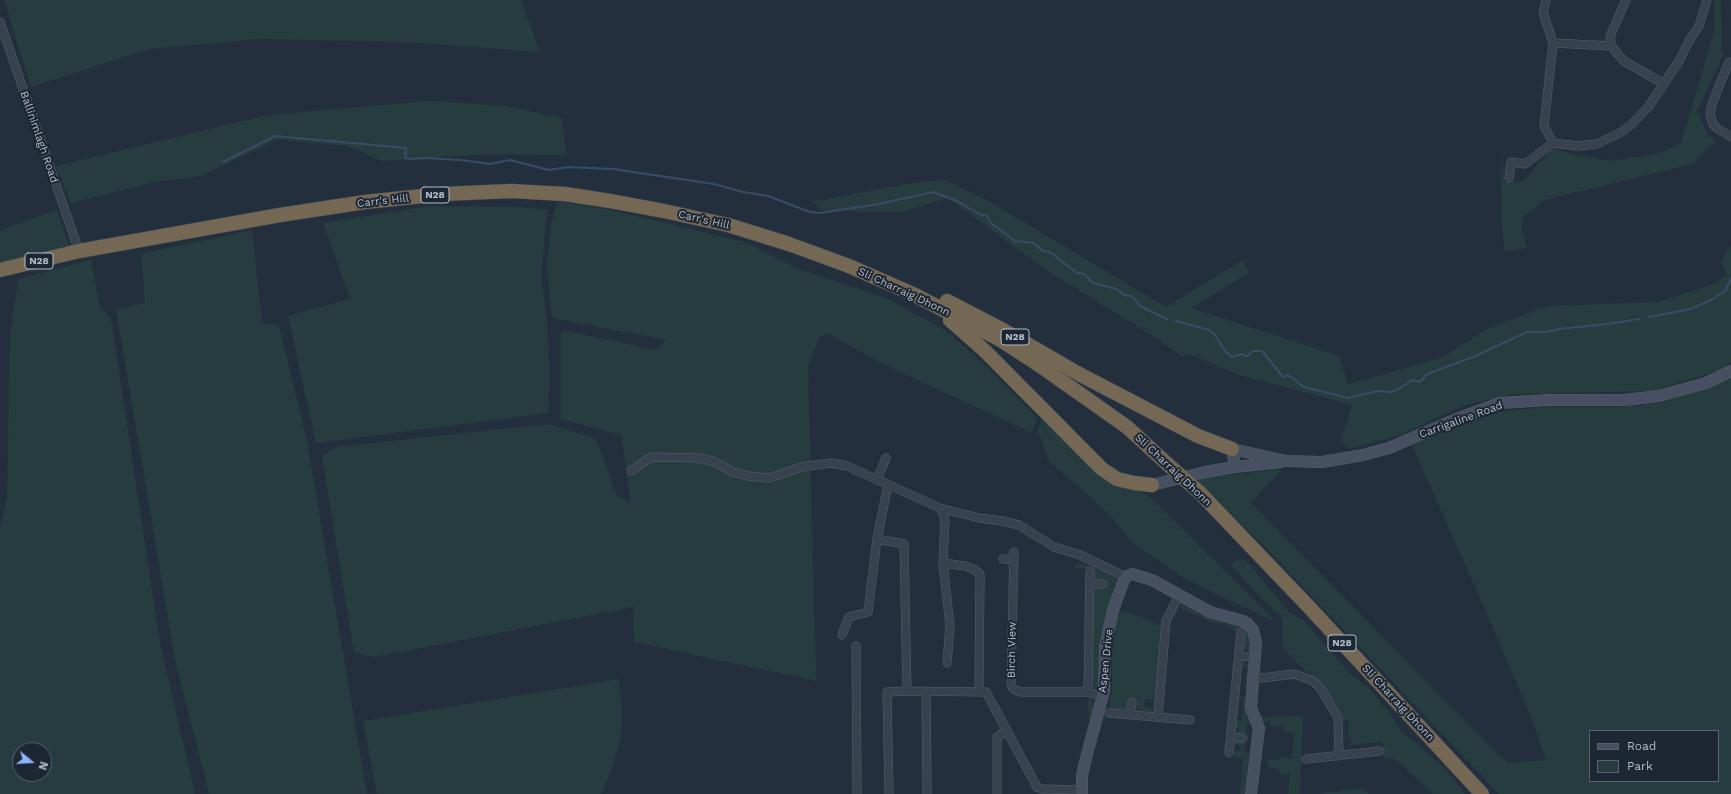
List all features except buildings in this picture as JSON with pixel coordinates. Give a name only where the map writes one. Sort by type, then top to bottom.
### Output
[{"type":"highway","name":"Carr's Hill","points":[[0,270],[79,251],[365,202],[442,194],[511,191],[565,194],[664,211],[728,225],[789,244]]},
{"type":"highway","name":"N28","points":[[789,244],[855,261],[916,286],[969,311],[1079,374],[1163,418],[1198,436],[1232,449]]},
{"type":"highway","name":"N28","points":[[789,244],[808,256],[899,295],[950,320],[968,334],[1102,469],[1117,479],[1152,485]]},
{"type":"highway","name":"Sli Charraig Dhonn","points":[[789,244],[884,281],[999,339],[1091,400],[1127,426],[1200,493],[1309,607],[1482,794]]},
{"type":"main road","name":"Carrigaline Road","points":[[1232,449],[1286,461],[1322,462],[1362,455],[1389,448],[1454,420],[1500,403],[1548,400],[1610,400],[1659,396],[1706,383],[1731,371]]},
{"type":"main road","points":[[1232,449],[1235,467]]},
{"type":"main road","name":"Carrigaline Road","points":[[1152,485],[1235,467],[1272,464],[1286,461]]},
{"type":"main road","points":[[1126,577],[1132,574],[1145,578],[1210,612],[1241,620],[1248,624],[1253,630],[1256,637],[1251,708],[1259,728],[1251,794]]},
{"type":"main road","name":"Aspen Drive","points":[[1082,792],[1082,776],[1085,762],[1105,711],[1102,698],[1105,682],[1105,647],[1113,610],[1126,577]]},
{"type":"street","points":[[1546,0],[1543,12],[1553,43],[1544,126],[1552,143]]},
{"type":"street","points":[[1626,0],[1610,36],[1611,46],[1624,61],[1664,84]]},
{"type":"street","points":[[1509,178],[1510,162],[1525,164],[1552,143],[1578,146],[1605,141],[1620,133],[1632,124],[1649,106],[1664,84],[1698,26],[1707,0]]},
{"type":"street","name":"Ballinimlagh Road","points":[[0,22],[79,251]]},
{"type":"street","points":[[1553,43],[1611,46]]},
{"type":"street","points":[[1730,61],[1712,105],[1710,115],[1713,124],[1731,137]]},
{"type":"street","points":[[631,471],[651,457],[699,458],[713,461],[733,472],[748,476],[768,478],[801,467],[832,463],[846,466],[940,508],[972,517],[1019,525],[1054,547],[1080,555],[1126,577]]},
{"type":"street","points":[[877,480],[886,458]]},
{"type":"street","points":[[842,635],[849,617],[868,612],[877,539],[888,485]]},
{"type":"street","points":[[940,508],[945,519],[943,563],[950,626],[947,663]]},
{"type":"street","points":[[877,539],[904,544],[907,691]]},
{"type":"street","name":"Birch View","points":[[1003,560],[1014,556],[1012,688],[1021,692],[1088,692],[1102,698]]},
{"type":"street","points":[[943,563],[965,566],[980,574],[979,692]]},
{"type":"street","points":[[1088,692],[1090,571]]},
{"type":"street","points":[[1090,584],[1103,584]]},
{"type":"street","points":[[1158,716],[1166,621],[1179,595]]},
{"type":"street","points":[[1229,754],[1241,632]]},
{"type":"street","points":[[856,646],[857,794]]},
{"type":"street","points":[[1239,656],[1255,657]]},
{"type":"street","points":[[1252,679],[1295,674],[1304,676],[1312,681],[1321,689],[1338,718],[1339,756]]},
{"type":"street","points":[[889,794],[887,692],[907,691],[984,692],[989,695],[1037,787],[1042,790],[1082,792]]},
{"type":"street","points":[[926,691],[927,794]]},
{"type":"street","points":[[1130,714],[1132,702]]},
{"type":"street","points":[[1105,711],[1190,720]]},
{"type":"street","points":[[997,794],[997,737],[1007,730]]},
{"type":"street","points":[[1231,737],[1243,738]]},
{"type":"street","points":[[1306,759],[1380,751]]},
{"type":"green space","points":[[4,0],[521,0],[540,52],[409,42],[258,39],[149,49],[31,87]]},
{"type":"green space","points":[[1714,0],[1721,0],[1722,52],[1724,54],[1697,111],[1708,135],[1716,141],[1693,164],[1544,200],[1524,216],[1521,228],[1527,248],[1504,251],[1501,205],[1502,148],[1504,182],[1523,181],[1553,148],[1572,154],[1612,161],[1657,154],[1681,143],[1714,32]]},
{"type":"green space","points":[[430,101],[505,106],[562,118],[567,155],[488,154],[381,161],[348,146],[277,140],[201,176],[154,182],[70,203],[56,166],[268,115]]},
{"type":"green space","points":[[946,180],[985,199],[1166,307],[1243,260],[1249,273],[1191,308],[1339,356],[1348,384],[1441,358],[1485,330],[1547,306],[1658,302],[1714,284],[1727,275],[1721,262],[1726,252],[1731,247],[1731,362],[1717,371],[1653,391],[1513,394],[1462,406],[1401,435],[1348,449],[1341,441],[1352,405],[1239,375],[1187,353],[1182,357],[1161,341],[1048,271],[948,198],[901,212],[824,211],[811,202],[913,183]]},
{"type":"green space","points":[[557,201],[611,210],[745,242],[799,269],[886,298],[947,331],[988,368],[1037,418],[1032,433],[883,364],[827,333],[819,338],[808,367],[816,681],[634,642],[633,605],[629,608],[374,657],[354,653],[322,456],[336,447],[548,424],[596,439],[617,496],[630,503],[621,435],[561,419],[561,330],[657,350],[666,340],[552,318],[547,265],[551,226]]},
{"type":"green space","points":[[429,206],[521,207],[548,210],[541,275],[547,321],[550,374],[548,413],[316,443],[288,316],[350,299],[323,223]]},
{"type":"green space","points":[[57,210],[69,246],[0,265],[0,231]]},
{"type":"green space","points":[[252,230],[262,323],[279,325],[307,441],[367,794],[209,794],[175,660],[116,309],[145,303],[141,254]]},
{"type":"green space","points":[[91,260],[100,307],[111,318],[160,643],[195,794],[0,794],[0,527],[7,499],[10,333],[18,279]]},
{"type":"green space","points":[[1731,377],[1731,794],[1499,794],[1269,551],[1195,479],[1282,469],[1251,503],[1507,762],[1513,763],[1546,760],[1531,717],[1412,445],[1458,423],[1495,412],[1546,407],[1619,407],[1661,403],[1713,386]]},
{"type":"green space","points":[[1042,418],[1128,488],[1143,492],[1154,501],[1270,615],[1272,621],[1184,578],[1133,543],[1107,512],[1048,460],[1037,432]]},
{"type":"green space","points":[[1236,560],[1246,560],[1286,609],[1305,622],[1351,675],[1368,687],[1388,711],[1402,732],[1444,768],[1466,794],[1433,794],[1399,762],[1391,758],[1384,758],[1384,745],[1380,742],[1350,745],[1350,750],[1346,750],[1348,749],[1349,744],[1351,744],[1351,738],[1343,738],[1348,737],[1349,720],[1343,720],[1324,689],[1283,648],[1282,618],[1231,565]]},
{"type":"green space","points":[[1077,562],[1113,574],[1117,579],[1107,610],[1099,648],[1099,687],[1097,689],[1094,687],[1094,680],[1092,680],[1093,591],[1097,588],[1097,580],[1086,568],[1074,568]]},
{"type":"green space","points":[[1182,605],[1207,617],[1245,628],[1250,638],[1250,650],[1243,649],[1245,636],[1238,630],[1231,630],[1231,626],[1210,622],[1179,607]]},
{"type":"green space","points":[[1120,610],[1154,622],[1162,628],[1156,700],[1145,699],[1144,706],[1151,709],[1151,707],[1155,707],[1151,712],[1138,711],[1134,705],[1127,707],[1124,710],[1109,709],[1112,690],[1112,653],[1115,628]]},
{"type":"green space","points":[[1242,663],[1248,664],[1249,666],[1247,690],[1239,690],[1245,689],[1247,667],[1241,666]]},
{"type":"green space","points":[[619,679],[622,717],[620,739],[612,768],[601,794],[377,794],[363,721]]},
{"type":"green space","points":[[1238,696],[1247,697],[1247,711],[1251,724],[1247,723],[1244,751],[1249,753],[1245,794],[1240,794],[1243,758],[1234,758],[1235,750],[1240,751],[1240,746],[1234,744],[1237,741],[1244,741],[1244,734],[1239,732],[1236,727],[1236,721],[1242,721],[1243,699],[1238,699]]},
{"type":"green space","points":[[1088,698],[1093,701],[1093,706],[1095,706],[1092,720],[1089,721]]},
{"type":"green space","points":[[1258,713],[1264,717],[1303,716],[1300,794],[1288,794],[1290,775],[1279,774],[1279,769],[1268,768],[1269,765],[1266,765],[1267,760],[1292,758],[1294,733],[1283,732],[1283,726],[1270,726],[1270,721],[1261,721]]},
{"type":"green space","points":[[1365,788],[1368,794],[1318,794],[1345,790]]},
{"type":"waterway","points":[[223,162],[275,136],[406,148],[405,158],[411,159],[426,158],[461,160],[490,164],[510,160],[549,170],[569,167],[613,169],[714,184],[743,192],[768,196],[810,212],[820,213],[879,204],[933,192],[957,201],[979,214],[987,216],[991,223],[1015,241],[1034,243],[1043,251],[1050,252],[1077,273],[1084,274],[1093,283],[1117,289],[1124,295],[1132,296],[1140,306],[1167,319]]},
{"type":"waterway","points":[[1649,317],[1691,309],[1711,300],[1725,291],[1731,279]]},
{"type":"waterway","points":[[1176,321],[1209,330],[1215,335],[1225,351],[1232,357],[1242,354],[1248,356],[1252,351],[1262,351],[1283,377],[1288,375],[1304,387],[1348,398],[1378,391],[1391,392],[1412,380],[1420,382],[1427,374],[1473,357],[1527,332],[1546,332],[1639,319]]}]
